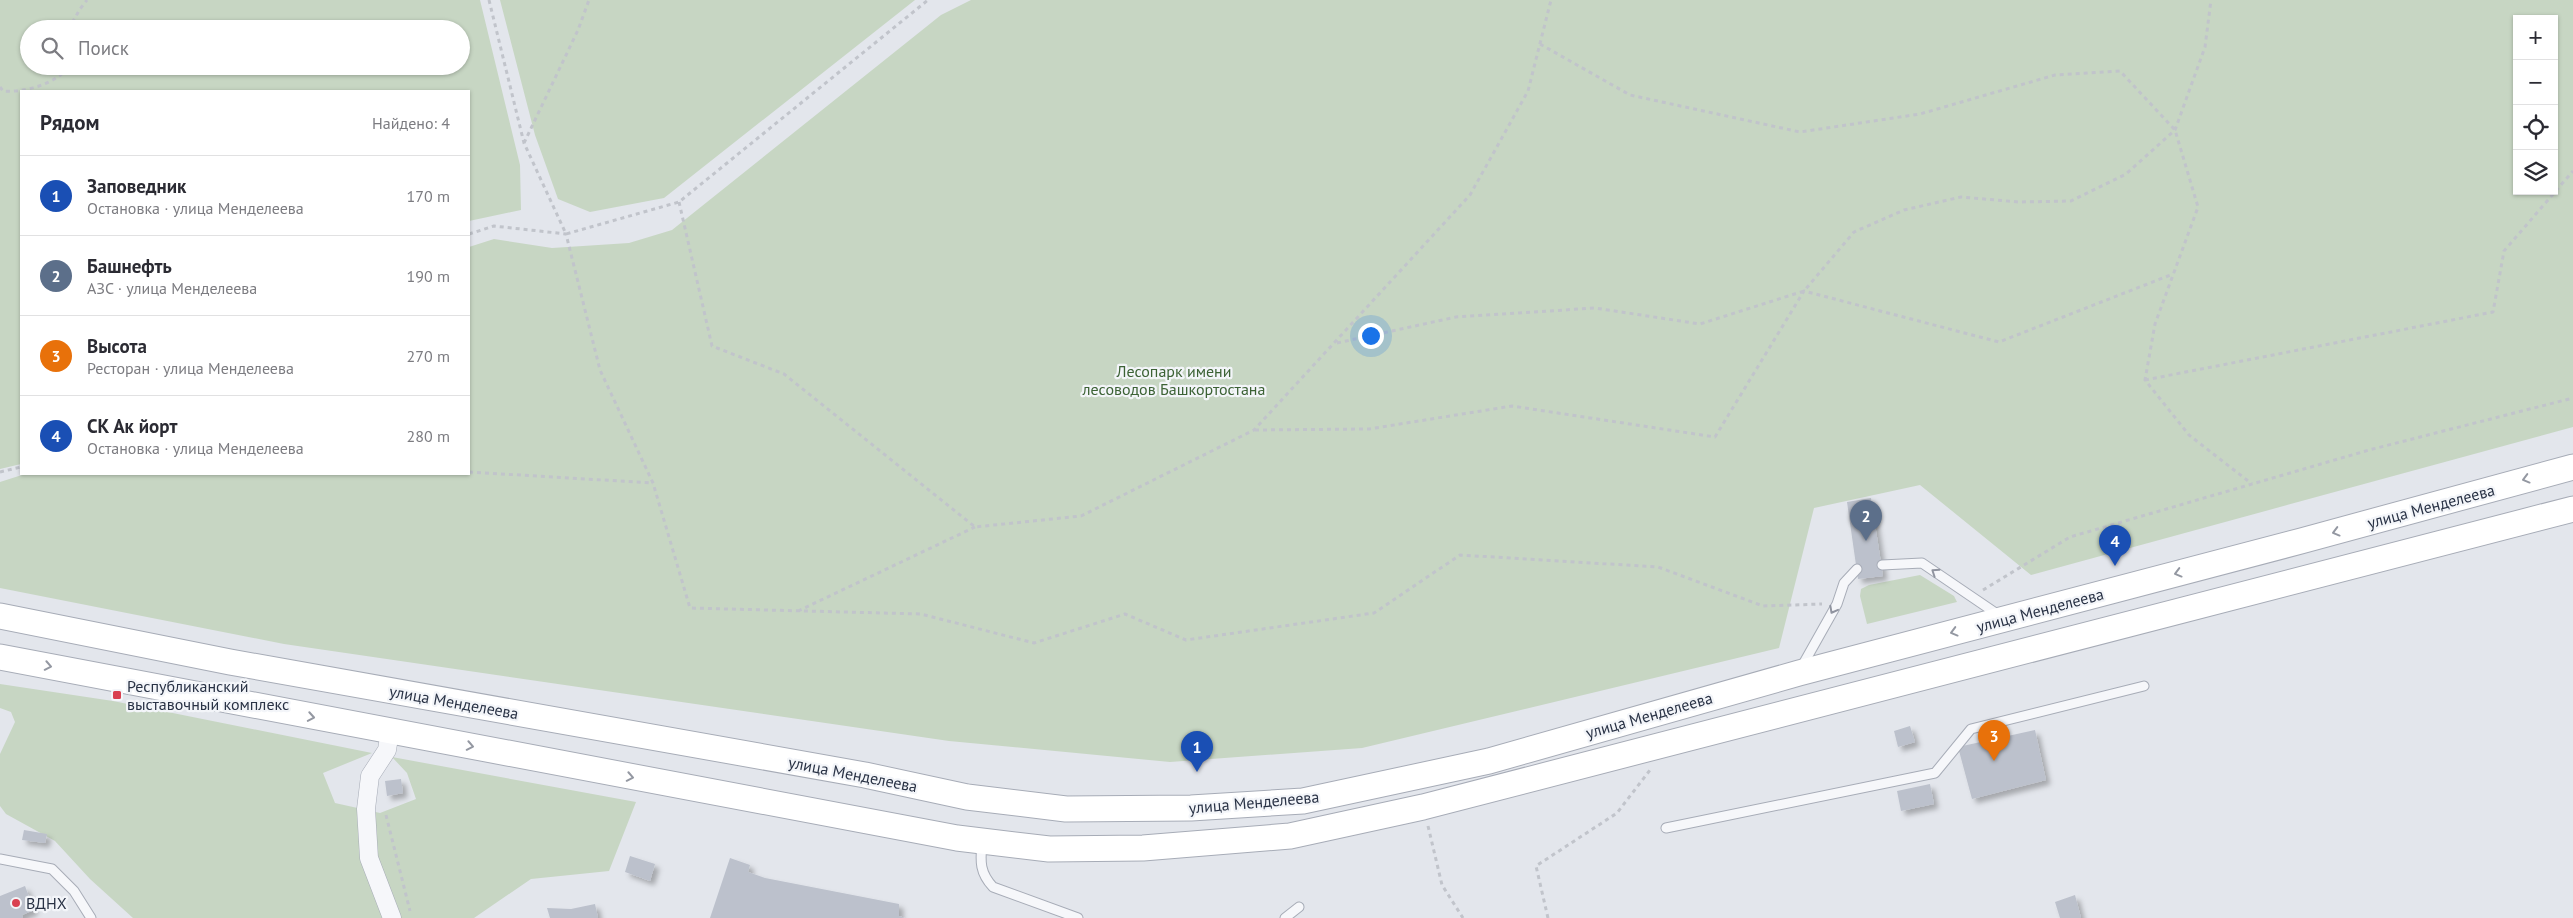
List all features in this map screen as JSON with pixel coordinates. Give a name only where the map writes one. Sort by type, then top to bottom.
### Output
[{"type":"main road","name":"улица Менделеева","points":[[0,616],[230,662],[865,775],[967,797],[1066,809],[1191,808],[1303,801],[1489,761],[1799,673],[2301,541],[2573,467]]},
{"type":"main road","name":"улица Менделеева","points":[[0,657],[982,841],[1049,849],[1143,848],[1290,836],[1423,807],[2573,509]]},
{"type":"street","points":[[390,731],[387,750],[370,776],[366,809],[369,858],[392,918]]},
{"type":"lane","points":[[1882,565],[1922,563],[2004,619]]},
{"type":"lane","points":[[1799,673],[1837,604],[1844,583],[1857,569]]},
{"type":"lane","points":[[1666,828],[1935,772],[1972,729],[2144,686]]},
{"type":"lane","points":[[982,841],[980,860],[983,876],[993,887],[1078,918]]},
{"type":"lane","points":[[0,859],[52,868],[74,891],[92,918]]},
{"type":"lane","points":[[1284,918],[1299,907]]},
{"type":"path","points":[[74,20],[88,0]]},
{"type":"path","points":[[489,0],[524,142],[566,234],[600,370],[653,482],[690,608],[921,614],[1034,644],[1125,614],[1186,640],[1374,613],[1460,555],[1658,567],[1764,606],[1837,604]]},
{"type":"path","points":[[524,142],[578,30],[589,0]]},
{"type":"path","points":[[470,234],[494,226],[566,234],[679,202],[928,0]]},
{"type":"path","points":[[797,611],[975,527],[1081,516],[1254,430],[1470,195],[1528,91],[1551,0]]},
{"type":"path","points":[[1254,430],[1369,429],[1512,406],[1715,437],[1804,291],[1854,232],[1904,210],[1961,197],[2019,202],[2070,201],[2126,174],[2175,130],[2205,47],[2211,0]]},
{"type":"path","points":[[1540,44],[1630,96],[1800,132],[1920,114],[2055,76],[2120,71],[2175,130],[2198,206],[2156,324],[2145,380],[2189,435],[2252,484]]},
{"type":"path","points":[[28,90],[35,89],[56,75]]},
{"type":"path","points":[[0,87],[3,91],[20,91]]},
{"type":"path","points":[[2145,380],[2493,312],[2504,251],[2573,172]]},
{"type":"path","points":[[679,202],[712,346],[784,374],[975,527]]},
{"type":"path","points":[[1336,343],[1456,317],[1595,308],[1700,324],[1804,291],[2000,342],[2174,274]]},
{"type":"path","points":[[1972,597],[2070,537],[2369,450],[2573,398]]},
{"type":"path","points":[[0,472],[20,467]]},
{"type":"path","points":[[470,472],[653,482]]},
{"type":"path","points":[[1548,918],[1536,866],[1617,813],[1655,764],[1646,766]]},
{"type":"path","points":[[383,805],[411,918]]},
{"type":"path","points":[[1423,807],[1442,885],[1463,918]]},
{"type":"green space","points":[[0,0],[480,0],[520,165],[521,210],[470,221],[470,90],[20,90],[20,464],[0,469]]},
{"type":"green space","points":[[500,0],[915,0],[664,198],[590,212],[558,199],[535,135]]},
{"type":"green space","name":"Лесопарк имени лесоводов Башкортостана","points":[[971,0],[2573,0],[2573,427],[2031,575],[1920,485],[1814,508],[1779,648],[1362,748],[1170,762],[949,741],[284,644],[0,588],[0,482],[22,475],[470,475],[470,247],[494,239],[552,248],[629,243],[672,230],[941,15]]},
{"type":"green space","points":[[1920,575],[1954,596],[1957,602],[1867,624],[1860,596],[1861,589],[1869,585]]},
{"type":"green space","points":[[0,684],[113,701],[372,753],[323,773],[335,803],[380,813],[416,799],[407,773],[392,757],[636,802],[609,871],[531,879],[474,918],[133,918],[90,879],[55,841],[6,814],[0,806],[0,754],[15,722],[11,712],[0,708]]},
{"type":"building","points":[[1871,498],[1883,576],[1858,579],[1847,502]]},
{"type":"building","points":[[1910,726],[1915,742],[1898,747],[1894,731]]},
{"type":"building","points":[[2035,730],[2046,780],[1972,799],[1958,747]]},
{"type":"building","points":[[401,779],[403,793],[387,796],[385,781]]},
{"type":"building","points":[[1930,784],[1934,804],[1901,811],[1897,791]]},
{"type":"building","points":[[24,830],[47,834],[45,843],[22,840]]},
{"type":"building","points":[[630,856],[655,864],[650,881],[625,872]]},
{"type":"building","points":[[730,858],[750,865],[748,872],[765,878],[899,904],[899,916],[905,918],[710,918]]},
{"type":"building","name":"ВДНХ","points":[[25,886],[34,910],[22,915],[23,918],[0,918],[0,896]]},
{"type":"building","points":[[2075,895],[2081,918],[2060,918],[2055,902]]},
{"type":"building","points":[[595,904],[598,918],[550,918],[547,908],[571,909]]},
{"type":"place","name":"Башнефть","points":[[1866,541]]},
{"type":"place","name":"СК Ак йорт","points":[[2115,566]]},
{"type":"place","name":"Республиканский выставочный комплекс","points":[[117,695]]},
{"type":"place","name":"Высота","points":[[1994,761]]},
{"type":"place","name":"Заповедник","points":[[1197,772]]},
{"type":"place","name":"ВДНХ","points":[[16,903]]}]
